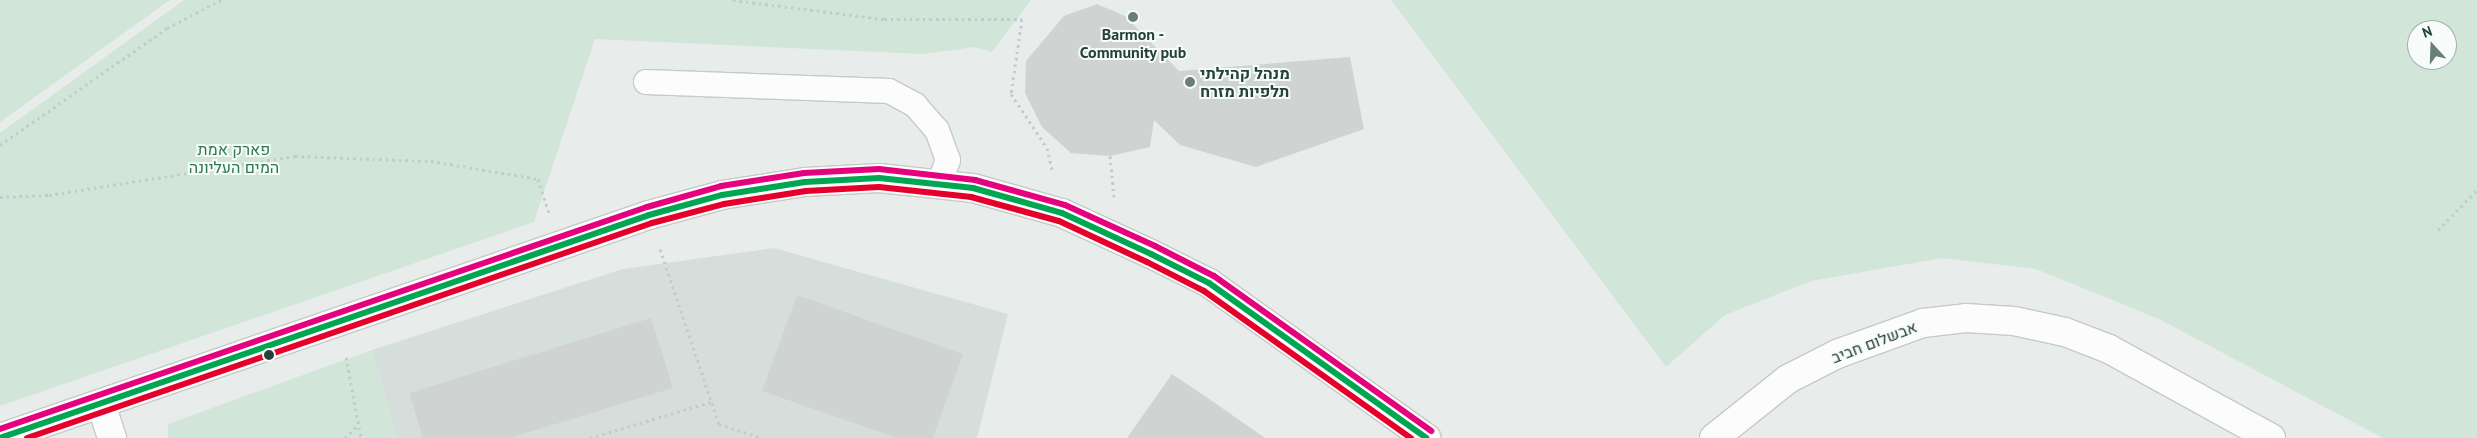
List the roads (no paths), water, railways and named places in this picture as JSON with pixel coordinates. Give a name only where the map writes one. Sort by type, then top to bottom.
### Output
[{"type":"street","points":[[0,438],[340,324],[649,215],[722,195],[805,182],[879,178],[973,188],[1062,213],[1209,283],[1426,438]]},
{"type":"street","name":"אבשלום חביב","points":[[1714,438],[1788,379],[1836,354],[1923,323],[1966,318],[2014,321],[2065,332],[2109,350],[2271,438]]},
{"type":"street","points":[[102,404],[112,438]]},
{"type":"lane","points":[[646,82],[889,91],[915,105],[937,130],[948,160],[940,184]]},
{"type":"place","name":"Barmon - Community pub","points":[[1133,17]]},
{"type":"place","name":"מנהל קהילתי תלפיות מזרח","points":[[1190,82]]},
{"type":"park label","name":"פארק אמת המים העליונה","points":[[234,158]]}]
